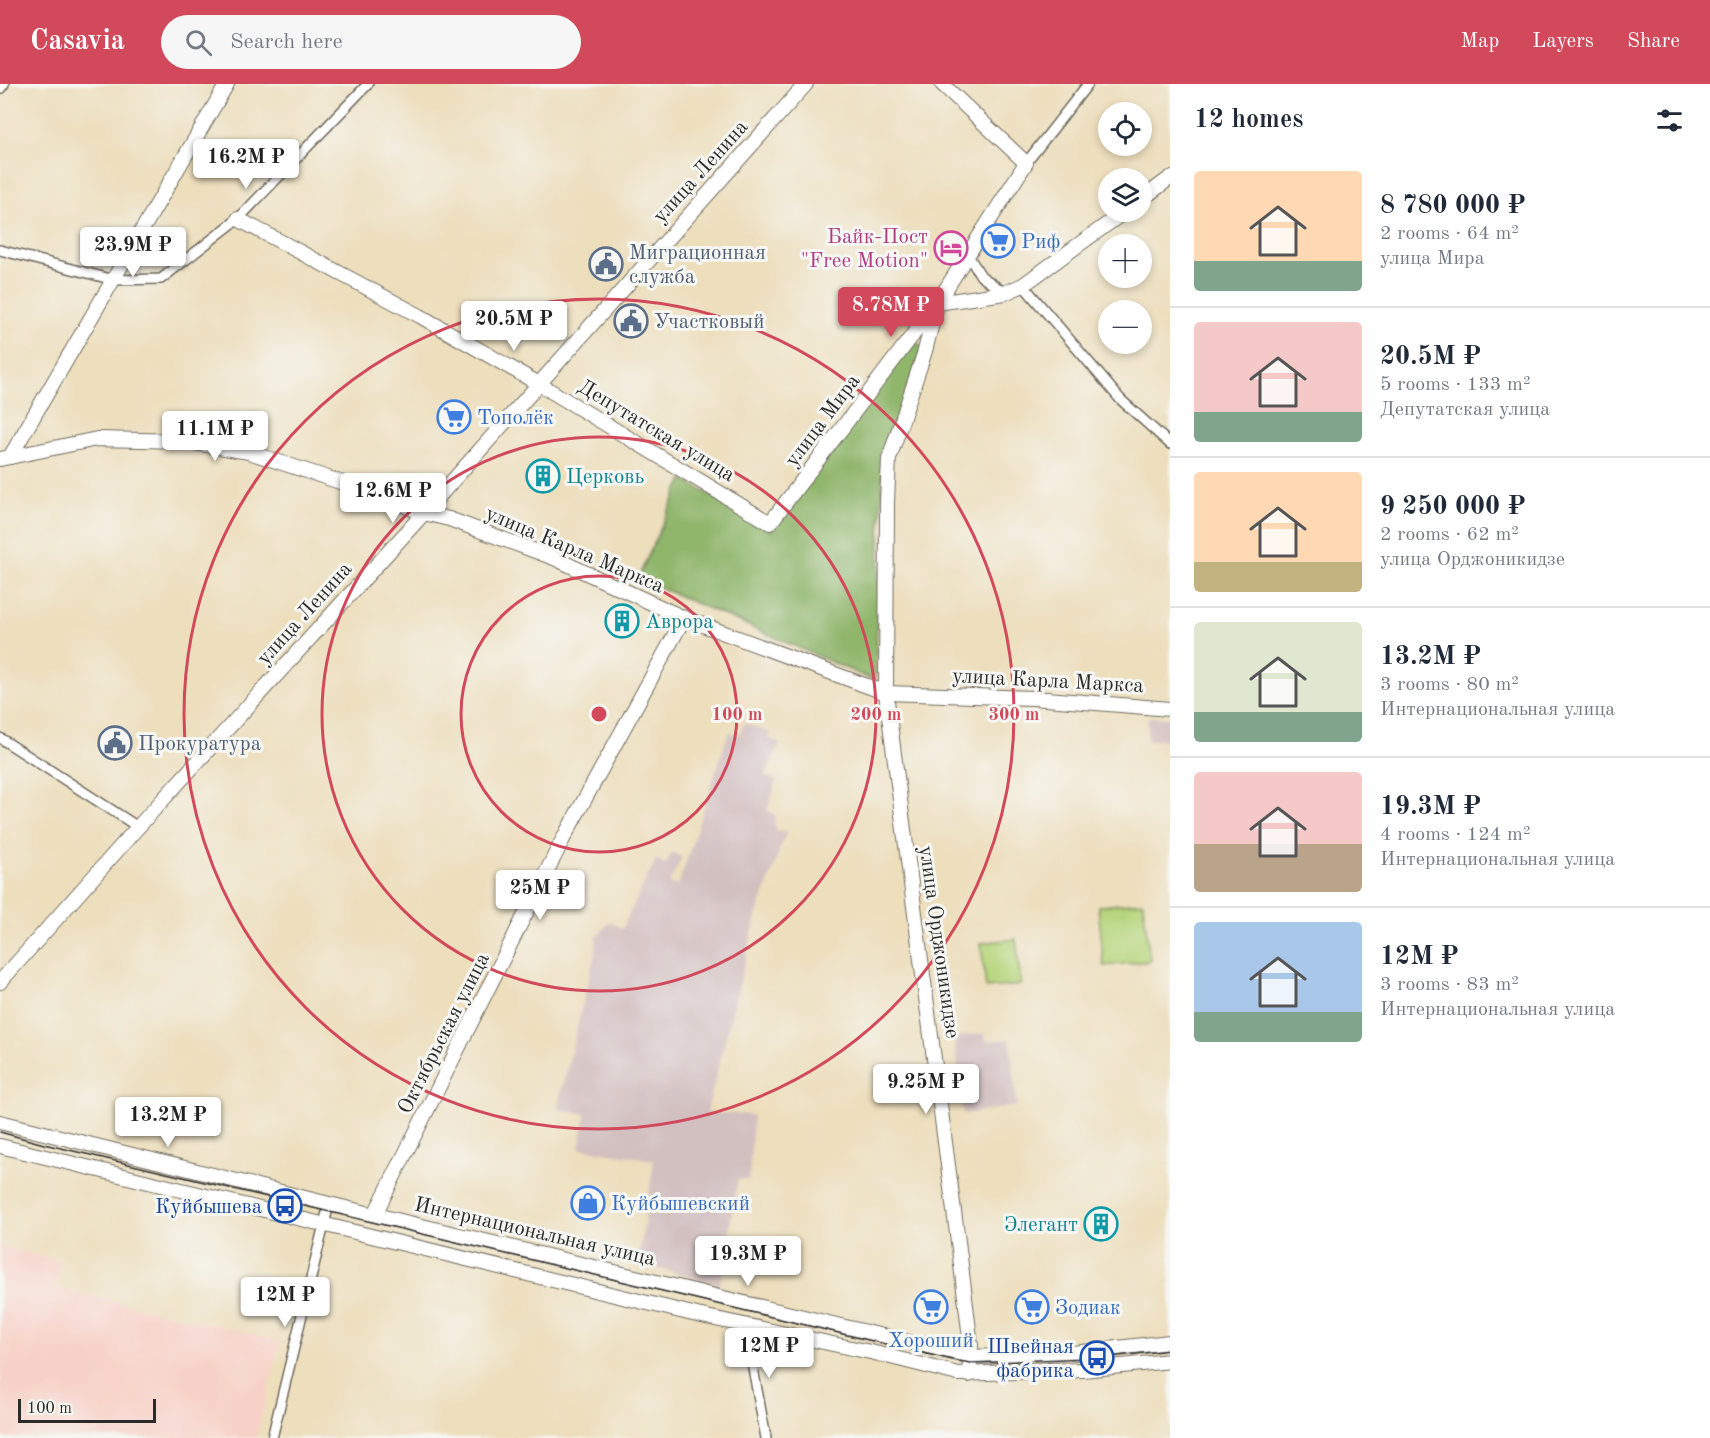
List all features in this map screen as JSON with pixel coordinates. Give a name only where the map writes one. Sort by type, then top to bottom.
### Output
[{"type":"street","points":[[0,90],[4,84]]},
{"type":"street","points":[[5,458],[39,408],[227,84]]},
{"type":"street","points":[[5,458],[227,84]]},
{"type":"street","points":[[0,250],[114,280],[161,279],[238,219],[368,84]]},
{"type":"street","name":"улица Ленина","points":[[0,982],[424,513],[806,84]]},
{"type":"street","points":[[942,84],[1026,163],[1088,84]]},
{"type":"street","name":"улица Мира","points":[[770,523],[937,303],[1026,163]]},
{"type":"street","points":[[1152,192],[1170,178]]},
{"type":"street","name":"Депутатская улица","points":[[238,219],[420,316],[539,384],[770,523]]},
{"type":"street","points":[[937,303],[1005,293],[1023,285],[1110,222]]},
{"type":"street","points":[[967,254],[981,276],[1005,293]]},
{"type":"street","points":[[1023,285],[1120,399],[1170,444]]},
{"type":"street","name":"улица Орджоникидзе","points":[[937,303],[925,351],[889,459],[886,693],[943,1119],[971,1357],[969,1375]]},
{"type":"street","name":"улица Карла Маркса","points":[[5,458],[97,439],[183,441],[249,452],[424,513],[449,519],[554,558],[684,618],[886,693],[1034,698],[1170,709]]},
{"type":"street","name":"Октябрьская улица","points":[[375,1214],[563,839],[684,618]]},
{"type":"street","points":[[0,738],[138,827]]},
{"type":"street","name":"Интернациональная улица","points":[[0,1122],[329,1204],[971,1357],[1073,1353],[1170,1342]]},
{"type":"street","name":"Интернациональная улица","points":[[0,1146],[745,1325],[969,1375],[1083,1370],[1170,1361]]},
{"type":"street","points":[[272,1438],[329,1204]]},
{"type":"street","points":[[745,1325],[766,1438]]},
{"type":"shaded area","points":[[1148,717],[1170,718],[1170,752],[1168,751],[1168,740],[1147,740]]},
{"type":"shaded area","points":[[744,723],[770,733],[768,738],[780,743],[765,776],[777,780],[767,811],[776,815],[774,823],[777,830],[786,832],[757,914],[707,1112],[753,1115],[749,1180],[738,1179],[720,1285],[638,1263],[654,1160],[579,1148],[586,1114],[557,1109],[596,950],[596,938],[610,921],[622,929],[656,859],[666,864],[672,852],[682,857],[669,883],[678,886],[729,732],[739,735]]},
{"type":"shaded area","points":[[985,1033],[986,1041],[1010,1039],[1017,1106],[963,1114],[954,1037]]},
{"type":"shaded area","points":[[0,1246],[61,1261],[55,1287],[280,1341],[256,1438],[0,1438]]},
{"type":"green space","points":[[912,340],[923,347],[883,460],[875,681],[638,578],[683,479],[771,531]]},
{"type":"green space","points":[[1143,902],[1150,961],[1104,966],[1098,906]]},
{"type":"green space","points":[[1016,939],[1021,985],[986,988],[981,943]]},
{"type":"tram line","points":[[0,1132],[953,1360],[971,1363],[1110,1357],[1170,1350]]},
{"type":"place","name":"Риф","points":[[998,241]]},
{"type":"place","name":"Байк-Пост \"Free Motion\"","points":[[951,248]]},
{"type":"place","name":"Миграционная служба","points":[[606,264]]},
{"type":"place","name":"Участковый","points":[[631,321]]},
{"type":"place","name":"Тополёк","points":[[454,417]]},
{"type":"place","name":"Церковь","points":[[543,476]]},
{"type":"place","name":"Аврора","points":[[622,621]]},
{"type":"place","name":"Прокуратура","points":[[115,743]]},
{"type":"place","name":"Куйбышевский","points":[[588,1203]]},
{"type":"place","name":"Куйбышева","points":[[285,1206]]},
{"type":"place","name":"Элегант","points":[[1101,1224]]},
{"type":"place","name":"Хороший","points":[[931,1307]]},
{"type":"place","name":"Зодиак","points":[[1032,1307]]},
{"type":"place","name":"Швейная фабрика","points":[[1097,1358]]}]
